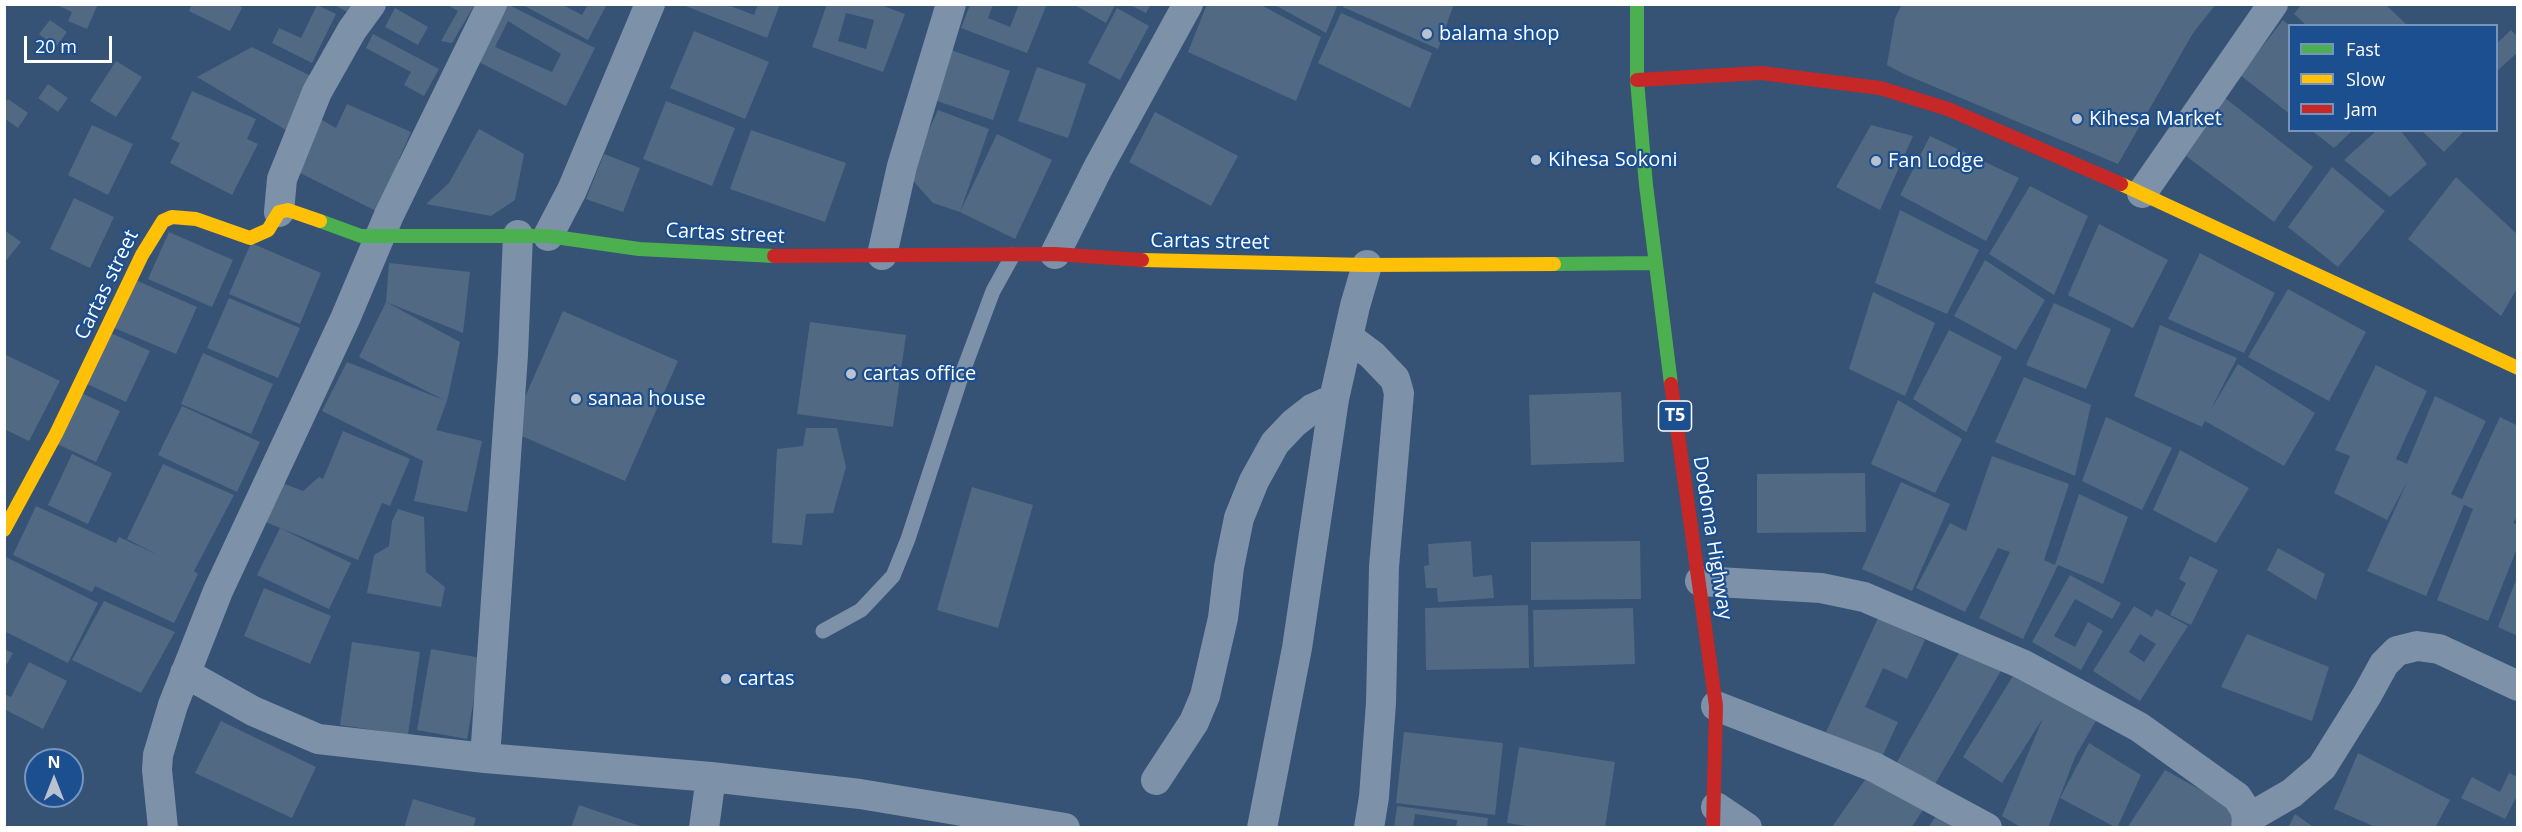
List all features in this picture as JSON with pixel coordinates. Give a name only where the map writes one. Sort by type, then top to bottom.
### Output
[{"type":"main road","name":"Dodoma Highway","points":[[1637,4],[1637,80],[1655,263],[1683,480],[1700,581],[1716,706],[1715,817]]},
{"type":"main road","points":[[1637,80],[1761,74],[1880,88],[1948,109],[2142,193],[2388,310],[2517,368]]},
{"type":"main road","name":"Cartas street","points":[[7,518],[56,434],[142,255],[163,221],[172,217],[196,219],[250,238],[268,230],[279,212],[294,211],[352,234],[548,236],[639,249],[720,255],[1055,254],[1112,259],[1367,265],[1655,263]]},
{"type":"street","points":[[279,212],[282,179],[317,92],[343,45],[371,4]]},
{"type":"street","points":[[163,828],[157,770],[158,755],[185,673],[218,591],[382,235],[389,215],[492,4]]},
{"type":"street","points":[[548,236],[572,190],[650,4]]},
{"type":"street","points":[[882,255],[910,136],[951,4]]},
{"type":"street","points":[[1055,254],[1098,168],[1188,4]]},
{"type":"street","points":[[2142,193],[2272,4]]},
{"type":"street","points":[[485,758],[513,355],[518,235]]},
{"type":"street","points":[[1262,828],[1297,648],[1335,399],[1367,265]]},
{"type":"street","points":[[1348,337],[1372,355],[1395,379],[1399,393],[1384,567],[1381,703],[1374,797],[1369,828]]},
{"type":"street","points":[[1156,780],[1194,722],[1205,696],[1223,618],[1239,518],[1254,481],[1275,443],[1294,423],[1312,409],[1335,399]]},
{"type":"street","points":[[1700,581],[1821,588],[1864,597],[1958,636],[2066,686],[2139,727],[2237,797],[2245,808],[2247,823],[2292,793],[2322,767],[2384,664],[2397,651],[2416,646],[2439,649],[2517,686]]},
{"type":"street","points":[[185,673],[253,711],[318,739],[485,758],[711,777],[860,794],[1035,825],[1065,828]]},
{"type":"street","points":[[1716,706],[1874,767],[1987,828]]},
{"type":"street","points":[[704,828],[711,777]]},
{"type":"street","points":[[1715,817],[1747,828]]},
{"type":"lane","points":[[824,631],[861,610],[893,576],[993,291],[1013,255]]},
{"type":"building","points":[[55,4],[98,4],[87,29],[68,21],[72,12]]},
{"type":"building","points":[[192,4],[238,4],[242,8],[230,31],[189,11]]},
{"type":"building","points":[[333,4],[362,4],[356,17]]},
{"type":"building","points":[[446,4],[475,4],[452,43],[441,41],[458,11]]},
{"type":"building","points":[[495,4],[507,4],[595,48],[566,106],[469,57]],"holes":[[[508,21],[561,54],[552,72],[495,47]]]},
{"type":"building","points":[[521,4],[561,4],[582,15],[588,4],[607,4],[588,40]]},
{"type":"building","points":[[758,4],[780,4],[767,38],[683,5],[728,5],[754,15]]},
{"type":"building","points":[[827,4],[878,4],[905,14],[883,72],[812,47]],"holes":[[[846,13],[874,20],[866,49],[838,41]]]},
{"type":"building","points":[[1019,4],[1047,4],[1027,53],[961,28],[970,5],[993,5],[988,18],[1010,27]]},
{"type":"building","points":[[1073,4],[1114,4],[1115,5],[1106,23]]},
{"type":"building","points":[[1128,4],[1151,4],[1146,13]]},
{"type":"building","points":[[1207,4],[1259,4],[1321,37],[1296,101],[1188,52]]},
{"type":"building","points":[[1273,4],[1338,4],[1326,33]]},
{"type":"building","points":[[1344,4],[1454,4],[1438,49],[1343,7]]},
{"type":"building","name":"Kihesa Market","points":[[1902,4],[2216,4],[2193,33],[2118,164],[1887,65],[1895,18]]},
{"type":"building","points":[[2302,4],[2385,4],[2406,24],[2305,24],[2294,14]]},
{"type":"building","points":[[317,5],[336,14],[312,63],[272,43],[279,28],[301,38]]},
{"type":"building","points":[[395,8],[428,27],[418,45],[385,27]]},
{"type":"building","points":[[1117,8],[1149,26],[1120,80],[1088,63]]},
{"type":"building","points":[[1341,13],[1432,53],[1410,108],[1318,63]]},
{"type":"building","points":[[50,20],[67,32],[56,47],[39,34]]},
{"type":"building","points":[[2283,20],[2288,24],[2288,112],[2240,75]]},
{"type":"building","points":[[2511,30],[2518,37],[2518,52],[2498,70],[2498,42]]},
{"type":"building","points":[[694,31],[769,62],[745,119],[670,88]]},
{"type":"building","points":[[373,34],[439,69],[424,96],[404,85],[411,72],[366,48]]},
{"type":"building","points":[[252,47],[317,79],[286,130],[197,77]]},
{"type":"building","points":[[951,50],[1010,71],[993,120],[934,100]]},
{"type":"building","points":[[116,61],[142,77],[116,117],[90,101]]},
{"type":"building","points":[[1037,67],[1086,84],[1068,138],[1018,121]]},
{"type":"building","points":[[48,84],[68,98],[58,112],[38,98]]},
{"type":"building","points":[[192,91],[256,119],[247,139],[258,144],[232,195],[170,163],[180,143],[171,139]]},
{"type":"building","points":[[2225,98],[2313,167],[2274,222],[2186,156]]},
{"type":"building","points":[[8,99],[28,113],[18,128],[4,118],[4,104]]},
{"type":"building","points":[[666,101],[735,128],[712,186],[643,159]]},
{"type":"building","points":[[347,104],[411,132],[399,159],[406,163],[380,213],[294,170],[320,119],[336,128]]},
{"type":"building","points":[[938,110],[989,129],[960,212],[933,203],[908,175]]},
{"type":"building","points":[[1155,112],[1238,156],[1211,206],[1129,162]]},
{"type":"building","points":[[92,125],[133,144],[108,195],[68,175]]},
{"type":"building","name":"Fan Lodge","points":[[1871,125],[1913,136],[1880,210],[1836,187]]},
{"type":"building","points":[[479,129],[524,154],[515,200],[491,216],[426,204],[449,183]]},
{"type":"building","points":[[751,130],[846,163],[825,222],[730,189]]},
{"type":"building","points":[[2314,132],[2351,132],[2334,148]]},
{"type":"building","points":[[2375,132],[2402,132],[2427,164],[2390,197],[2344,160]]},
{"type":"building","points":[[2423,132],[2463,132],[2444,152]]},
{"type":"building","points":[[997,134],[1052,160],[1015,239],[960,212]]},
{"type":"building","points":[[1930,136],[2019,178],[1986,241],[1900,195]]},
{"type":"building","points":[[604,154],[640,168],[623,212],[586,199]]},
{"type":"building","points":[[2332,167],[2385,211],[2338,267],[2288,227]]},
{"type":"building","points":[[2456,177],[2518,235],[2518,287],[2501,316],[2408,239]]},
{"type":"building","points":[[2030,186],[2088,216],[2054,295],[1989,254]]},
{"type":"building","points":[[74,198],[114,217],[90,268],[50,249]]},
{"type":"building","points":[[1900,210],[1979,250],[1947,314],[1875,283]]},
{"type":"building","points":[[2099,224],[2168,260],[2133,328],[2068,295]]},
{"type":"building","points":[[4,230],[21,242],[4,263]]},
{"type":"building","points":[[169,232],[233,260],[212,307],[148,279]]},
{"type":"building","points":[[251,243],[321,273],[300,324],[229,294]]},
{"type":"building","points":[[2200,253],[2275,293],[2244,353],[2168,319]]},
{"type":"building","points":[[1985,260],[2045,300],[2016,350],[1954,316]]},
{"type":"building","points":[[389,263],[470,272],[463,333],[386,302]]},
{"type":"building","points":[[133,279],[197,307],[176,354],[112,327]]},
{"type":"building","points":[[2288,289],[2366,332],[2329,401],[2248,357]]},
{"type":"building","points":[[1873,292],[1935,323],[1905,396],[1849,369]]},
{"type":"building","points":[[229,298],[300,328],[278,378],[207,348]]},
{"type":"building","points":[[386,302],[460,342],[447,401],[436,430],[482,441],[467,512],[414,501],[423,461],[322,411],[347,362],[444,400],[359,357]]},
{"type":"building","points":[[2054,303],[2111,329],[2086,389],[2026,365]]},
{"type":"building","points":[[563,311],[678,361],[625,481],[510,431]]},
{"type":"building","name":"cartas office","points":[[810,322],[906,335],[893,427],[797,414]]},
{"type":"building","points":[[2160,325],[2237,358],[2210,411],[2238,364],[2315,413],[2284,466],[2205,421],[2202,427],[2134,396]]},
{"type":"building","points":[[1949,330],[2002,357],[1966,432],[1913,399]]},
{"type":"building","points":[[109,332],[150,351],[126,402],[85,383]]},
{"type":"building","points":[[203,353],[273,384],[251,434],[181,404]]},
{"type":"building","points":[[4,354],[60,381],[29,441],[4,429]]},
{"type":"building","points":[[2376,365],[2427,391],[2396,459],[2407,464],[2435,396],[2486,421],[2451,494],[2462,499],[2500,417],[2518,426],[2518,515],[2513,523],[2518,525],[2518,546],[2488,621],[2437,600],[2473,509],[2464,505],[2426,596],[2367,571],[2408,480],[2387,520],[2334,493],[2350,456],[2335,450]]},
{"type":"building","points":[[2024,377],[2091,405],[2075,476],[1995,442]]},
{"type":"building","points":[[79,392],[120,411],[96,462],[55,443]]},
{"type":"building","points":[[1621,392],[1624,462],[1531,465],[1529,395]]},
{"type":"building","points":[[1898,400],[1962,439],[1935,493],[1871,464]]},
{"type":"building","points":[[182,406],[260,442],[237,492],[158,455]]},
{"type":"building","points":[[2106,417],[2172,448],[2142,510],[2082,481]]},
{"type":"building","points":[[806,428],[837,428],[846,467],[833,513],[806,514],[802,545],[772,543],[777,449],[803,446]]},
{"type":"building","points":[[343,431],[410,459],[390,506],[382,503],[358,560],[256,518],[272,479],[303,491],[319,477],[323,479]]},
{"type":"building","points":[[2180,450],[2249,488],[2216,543],[2153,510]]},
{"type":"building","points":[[72,454],[112,473],[88,524],[48,505]]},
{"type":"building","points":[[1992,456],[2069,484],[2044,560],[2055,565],[2079,494],[2128,517],[2103,584],[2058,565],[2023,639],[1979,618],[2010,552],[1998,548],[1965,612],[1916,588],[1950,523],[1966,531]]},
{"type":"building","points":[[163,464],[234,495],[194,571],[198,574],[174,623],[95,586],[92,592],[13,555],[36,506],[116,543],[119,537],[158,555],[127,539]]},
{"type":"building","points":[[1865,473],[1866,532],[1757,533],[1757,474]]},
{"type":"building","points":[[1901,482],[1950,504],[1912,591],[1862,569]]},
{"type":"building","points":[[972,487],[1033,505],[998,628],[937,610]]},
{"type":"building","points":[[398,509],[424,517],[426,572],[445,587],[441,607],[367,593],[374,555],[389,546],[392,521]]},
{"type":"building","points":[[280,528],[351,563],[329,609],[257,575]]},
{"type":"building","points":[[1471,541],[1473,577],[1492,575],[1494,598],[1438,602],[1437,588],[1426,588],[1424,566],[1429,565],[1428,544]]},
{"type":"building","points":[[1640,541],[1641,599],[1531,600],[1531,542]]},
{"type":"building","points":[[2278,548],[2325,574],[2316,600],[2267,570]]},
{"type":"building","points":[[4,556],[98,603],[68,663],[4,631]]},
{"type":"building","points":[[2190,556],[2218,570],[2191,625],[2170,615],[2186,583],[2179,579]]},
{"type":"building","points":[[2070,575],[2121,603],[2112,619],[2075,599],[2054,636],[2075,647],[2088,622],[2103,631],[2081,670],[2032,642]]},
{"type":"building","points":[[2518,577],[2518,636],[2498,627]]},
{"type":"building","points":[[264,588],[331,616],[310,664],[244,636]]},
{"type":"building","points":[[104,601],[175,632],[141,693],[72,660]]},
{"type":"building","points":[[1528,605],[1529,668],[1426,670],[1425,608]]},
{"type":"building","points":[[2134,606],[2152,617],[2156,609],[2188,626],[2140,701],[2093,671]],"holes":[[[2140,634],[2156,644],[2144,662],[2129,652]]]},
{"type":"building","points":[[1633,608],[1635,664],[1534,667],[1533,610]]},
{"type":"building","points":[[1878,618],[1925,640],[1907,679],[1883,668],[1865,707],[1898,722],[1882,757],[1826,732]]},
{"type":"building","points":[[2247,634],[2329,667],[2312,721],[2221,687]]},
{"type":"building","points":[[352,642],[420,652],[408,735],[340,725]]},
{"type":"building","points":[[1963,646],[2002,669],[1935,784],[1897,762]]},
{"type":"building","points":[[4,649],[13,653],[4,669]]},
{"type":"building","points":[[431,649],[481,658],[467,739],[417,730]]},
{"type":"building","points":[[29,662],[67,681],[43,729],[4,709],[4,694],[11,697]]},
{"type":"building","points":[[2016,671],[2101,712],[2075,757],[2048,828],[2022,828],[2002,816],[2043,718],[2002,783],[1963,757]]},
{"type":"building","points":[[221,721],[316,767],[292,818],[195,773]]},
{"type":"building","points":[[1404,732],[1503,743],[1495,815],[1396,803]]},
{"type":"building","points":[[2089,743],[2141,775],[2117,828],[2060,798]]},
{"type":"building","points":[[1519,747],[1615,762],[1605,828],[1540,828],[1507,823]]},
{"type":"building","points":[[2358,753],[2450,800],[2435,828],[2378,828],[2334,809]]},
{"type":"building","points":[[2165,770],[2239,811],[2230,828],[2127,828]]},
{"type":"building","points":[[1870,773],[1923,810],[1911,828],[1831,828]]},
{"type":"building","points":[[2509,773],[2518,777],[2518,794],[2505,819],[2461,798],[2472,777],[2500,792]]},
{"type":"building","points":[[413,799],[476,818],[473,828],[404,828]]},
{"type":"building","points":[[579,805],[643,827],[643,828],[571,828]]},
{"type":"building","points":[[1397,806],[1488,818],[1487,828],[1456,828],[1457,820],[1415,814],[1413,828],[1394,828]]},
{"type":"building","points":[[1938,813],[1959,828],[1928,828]]},
{"type":"building","points":[[2295,814],[2315,828],[2288,828]]},
{"type":"traffic: fast","points":[[1637,4],[1637,80],[1646,185],[1671,384]]},
{"type":"traffic: fast","points":[[320,221],[361,236],[548,236],[639,249],[774,256]]},
{"type":"traffic: fast","points":[[1554,264],[1655,263]]},
{"type":"traffic: slow","points":[[2121,184],[2518,368]]},
{"type":"traffic: slow","points":[[4,530],[56,434],[142,255],[163,221],[172,217],[196,219],[250,238],[268,230],[279,212],[288,210],[320,221]]},
{"type":"traffic: slow","points":[[1142,260],[1367,265],[1554,264]]},
{"type":"traffic: jam","points":[[1637,80],[1761,73],[1880,88],[1948,109],[2121,184]]},
{"type":"traffic: jam","points":[[774,256],[1055,254],[1142,260]]},
{"type":"traffic: jam","points":[[1671,384],[1716,706],[1713,828]]},
{"type":"place","name":"balama shop","points":[[1427,34]]},
{"type":"place","name":"Kihesa Market","points":[[2077,119]]},
{"type":"place","name":"Kihesa Sokoni","points":[[1536,160]]},
{"type":"place","name":"Fan Lodge","points":[[1876,161]]},
{"type":"place","name":"cartas office","points":[[851,374]]},
{"type":"place","name":"sanaa house","points":[[576,399]]},
{"type":"place","name":"cartas","points":[[726,679]]}]
